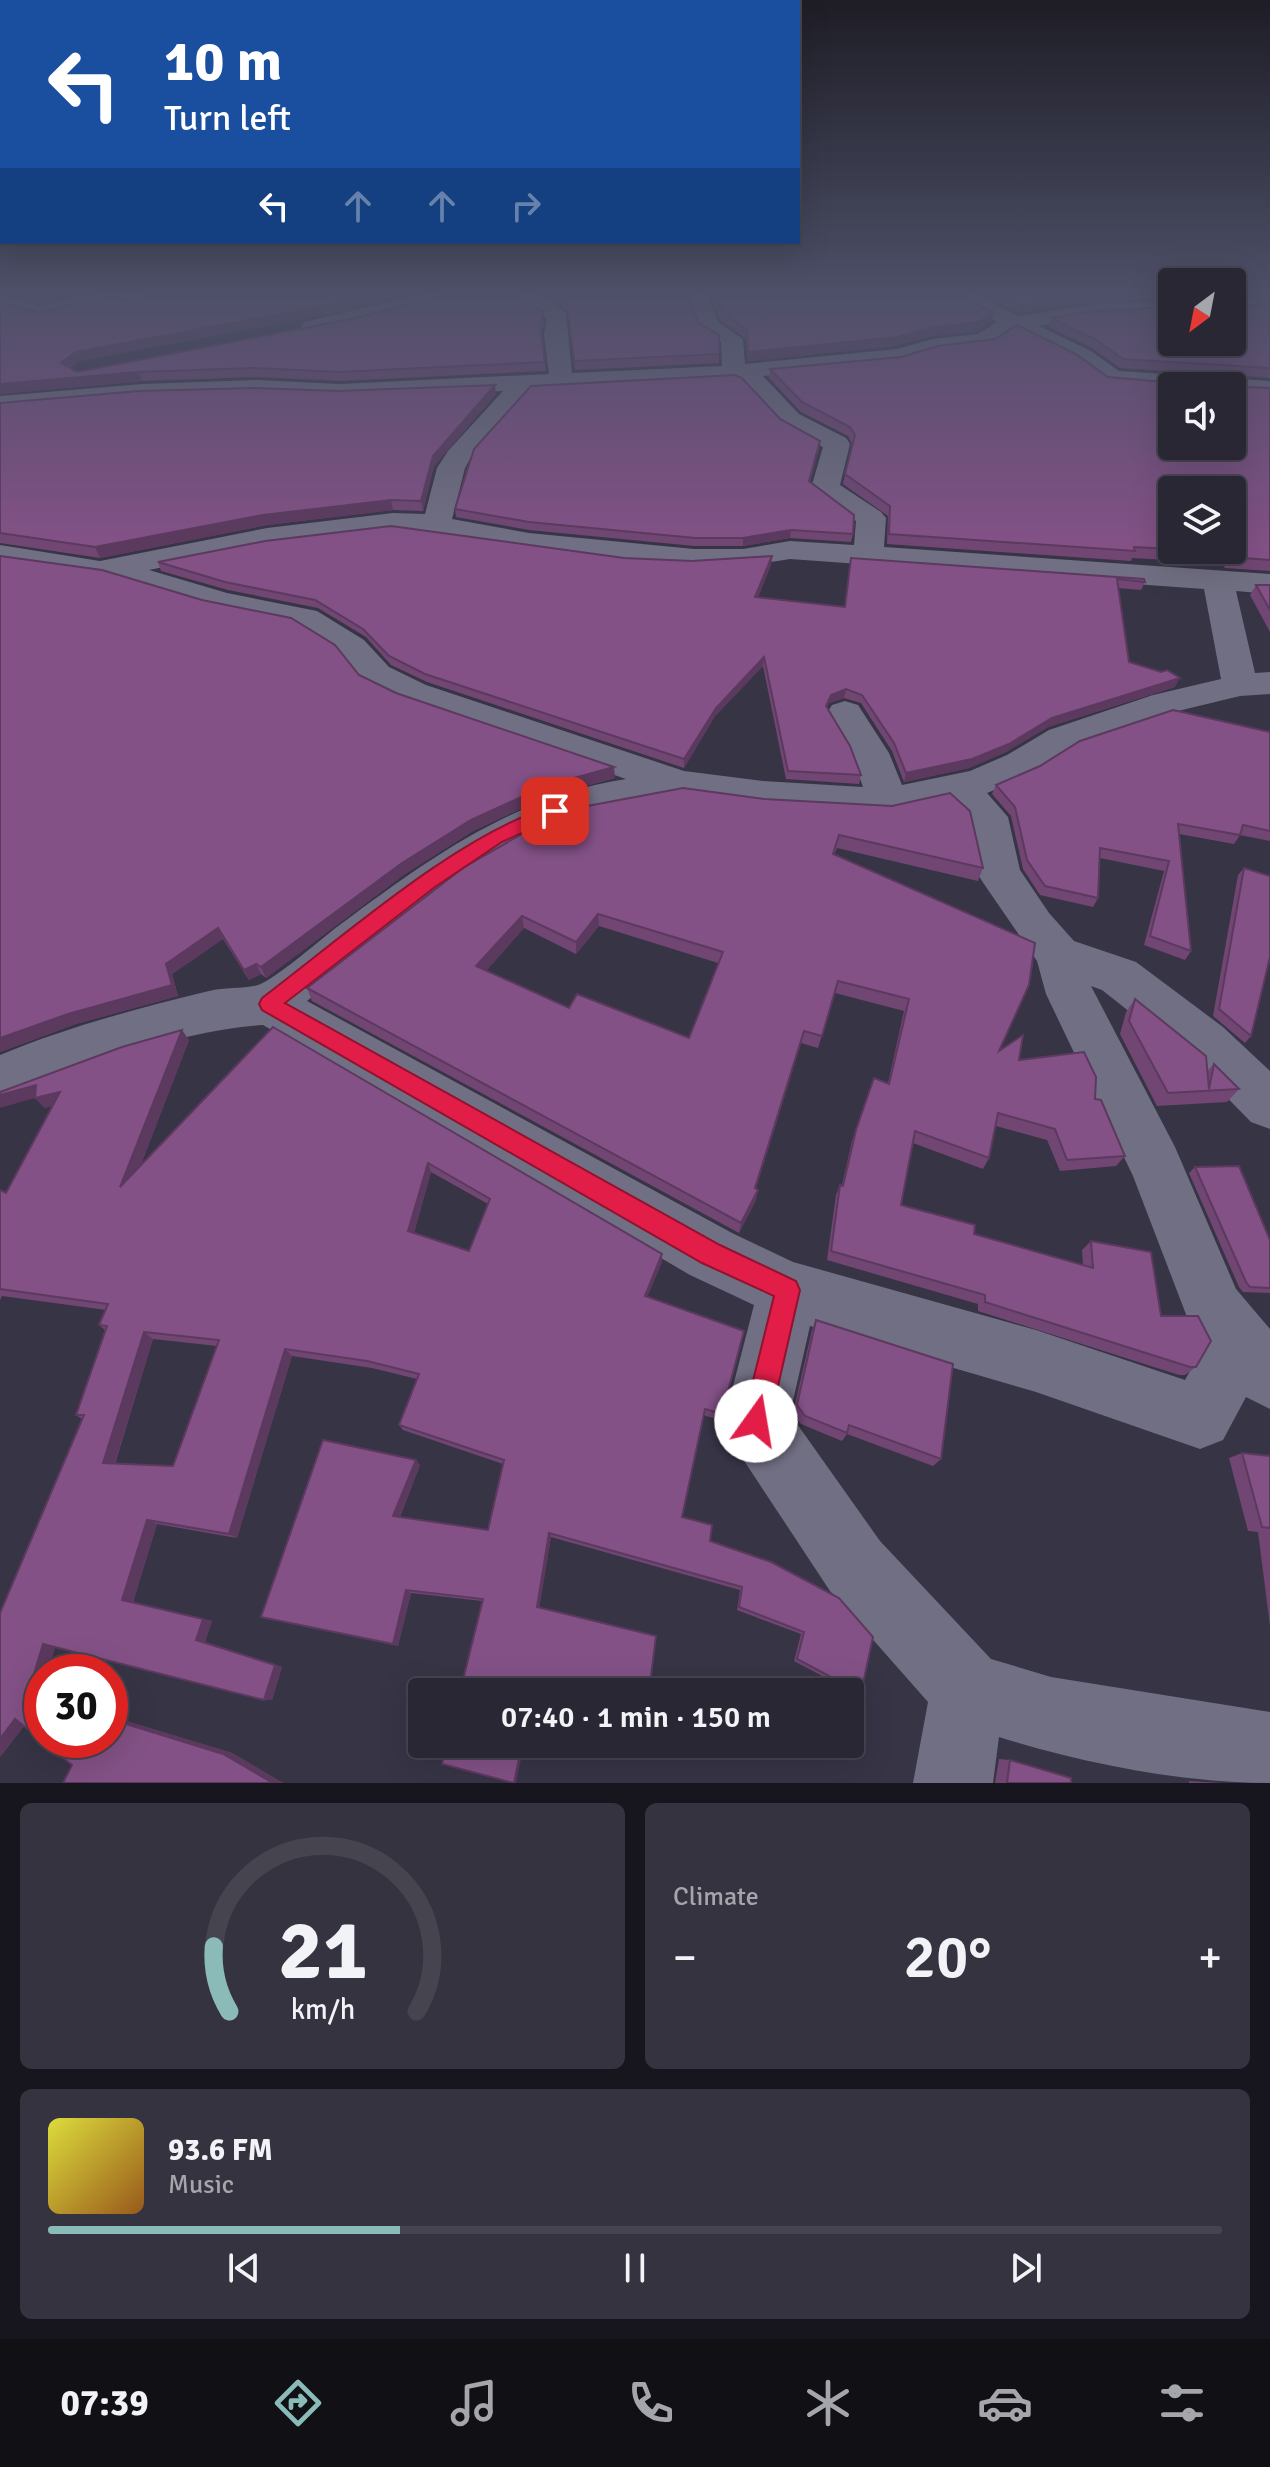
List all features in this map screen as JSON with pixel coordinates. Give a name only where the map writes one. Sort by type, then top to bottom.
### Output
[{"type":"street","points":[[0,384],[44,377]]},
{"type":"street","points":[[0,403],[142,391],[257,387],[340,391],[595,377]]},
{"type":"street","points":[[751,377],[790,419],[837,444],[825,488],[871,518],[868,556]]},
{"type":"street","points":[[1112,377],[1270,388]]},
{"type":"street","points":[[436,526],[451,468],[461,451],[525,381]]},
{"type":"street","points":[[100,570],[313,529],[393,522],[529,542],[694,558],[743,558],[790,550],[1270,584]]},
{"type":"street","points":[[0,554],[172,584],[219,601],[305,618],[352,647],[376,675],[413,693],[682,784],[763,795],[889,802],[956,788],[1021,764],[1062,739],[1140,715],[1166,703],[1255,684],[1218,581]]},
{"type":"street","points":[[845,713],[870,753],[889,802]]},
{"type":"street","points":[[0,1079],[44,1060],[168,1022],[227,1007],[269,1004],[428,882],[496,838],[555,811],[601,797],[682,784]]},
{"type":"street","points":[[269,1004],[711,1254],[788,1290],[1036,1361],[1200,1417],[1255,1360],[1213,1309],[1189,1241],[1156,1165],[1070,994],[1058,954],[1033,925],[999,873],[987,817],[956,788]]},
{"type":"street","points":[[1058,954],[1119,976],[1205,1042],[1270,1105]]},
{"type":"street","points":[[788,1290],[756,1421],[855,1566],[968,1690],[1051,1715],[1270,1751]]},
{"type":"street","points":[[953,1783],[968,1690]]},
{"type":"building","points":[[0,377],[78,377],[0,384]]},
{"type":"building","points":[[694,377],[742,378],[780,419],[820,441],[809,481],[854,515],[853,534],[791,530],[743,538],[695,538],[529,522],[455,509],[474,449],[531,386]]},
{"type":"building","points":[[778,377],[1110,377],[1158,381],[1158,460],[1246,460],[1246,387],[1270,388],[1270,560],[1246,558],[1246,476],[1158,476],[1158,548],[1134,547],[1135,551],[889,534],[890,506],[845,474],[855,435],[850,427],[802,402]]},
{"type":"building","points":[[495,385],[433,456],[421,501],[391,500],[263,515],[95,547],[0,533],[0,403],[139,391],[254,388],[338,391]]},
{"type":"building","points":[[391,526],[624,558],[692,561],[772,556],[755,597],[845,607],[851,558],[1144,579],[1145,582],[1117,579],[1129,662],[1161,672],[1167,670],[1180,678],[1052,718],[1009,744],[972,759],[906,773],[894,743],[862,695],[846,689],[831,695],[826,706],[850,746],[861,775],[788,771],[764,657],[716,708],[684,759],[425,674],[389,656],[363,629],[315,600],[225,582],[158,562],[265,541]]},
{"type":"building","points":[[0,556],[102,570],[202,600],[291,618],[335,645],[359,675],[396,693],[614,767],[545,786],[471,820],[402,863],[261,967],[256,964],[244,970],[218,928],[166,964],[172,985],[68,1014],[0,1038]]},
{"type":"building","points":[[1256,585],[1270,585],[1270,610]]},
{"type":"building","points":[[1173,710],[1270,732],[1270,831],[1243,825],[1240,835],[1178,824],[1191,951],[1150,936],[1169,861],[1100,848],[1098,898],[1045,886],[1027,860],[1015,807],[996,785],[1040,766],[1080,741]]},
{"type":"building","points":[[683,788],[764,799],[892,806],[950,793],[970,811],[983,868],[839,835],[833,854],[1035,943],[1029,985],[999,1051],[1023,1035],[1019,1060],[1084,1052],[1096,1077],[1095,1099],[1101,1100],[1125,1156],[1067,1160],[1055,1129],[998,1113],[989,1158],[915,1131],[901,1205],[975,1225],[974,1234],[1093,1268],[1091,1241],[1151,1252],[1161,1316],[1198,1316],[1211,1341],[1196,1367],[985,1302],[985,1295],[831,1251],[840,1185],[843,1186],[856,1130],[874,1078],[889,1084],[909,999],[838,981],[822,1036],[804,1031],[755,1188],[758,1190],[741,1223],[307,988],[463,868],[532,828],[582,807]],"holes":[[[598,914],[723,952],[689,1038],[577,994],[569,1008],[476,966],[522,916],[576,942]]]},
{"type":"building","points":[[1244,868],[1270,876],[1270,957],[1251,1036],[1219,1009]]},
{"type":"building","points":[[1135,999],[1206,1056],[1209,1089],[1214,1064],[1239,1089],[1168,1093],[1129,1021]]},
{"type":"building","points":[[273,1027],[662,1254],[645,1296],[744,1331],[722,1414],[705,1409],[682,1517],[712,1525],[710,1541],[771,1562],[839,1598],[873,1637],[864,1679],[833,1678],[797,1659],[804,1632],[739,1607],[742,1587],[549,1533],[537,1607],[656,1636],[651,1678],[463,1678],[483,1599],[406,1590],[393,1644],[261,1617],[323,1440],[416,1460],[393,1516],[488,1530],[504,1460],[399,1425],[419,1374],[367,1361],[285,1349],[229,1534],[147,1520],[122,1600],[203,1619],[196,1640],[275,1665],[264,1700],[128,1666],[128,1654],[82,1654],[43,1644],[40,1654],[24,1654],[24,1726],[15,1719],[0,1739],[0,1613],[84,1415],[76,1415],[107,1326],[99,1325],[108,1304],[0,1289],[0,1190],[6,1193],[60,1092],[35,1098],[36,1085],[0,1095],[0,1092],[122,1047],[182,1030],[120,1187]],"holes":[[[428,1163],[490,1199],[469,1251],[408,1231]],[[144,1332],[219,1340],[173,1466],[103,1463]]]},
{"type":"building","points":[[1239,1166],[1270,1240],[1270,1288],[1250,1287],[1246,1282],[1195,1167]]},
{"type":"building","points":[[816,1320],[953,1364],[941,1459],[849,1425],[847,1433],[805,1416],[797,1405]]},
{"type":"building","points":[[1242,1453],[1270,1456],[1270,1528],[1262,1527]]},
{"type":"building","points":[[128,1725],[223,1754],[273,1783],[63,1783],[72,1765],[63,1758],[128,1758]]},
{"type":"building","points":[[444,1758],[519,1758],[514,1783],[442,1764]]},
{"type":"building","points":[[1010,1760],[1071,1778],[1071,1783],[1007,1783]]},
{"type":"route","points":[[555,811],[496,838],[428,882],[269,1004],[711,1254],[788,1290],[756,1421]]}]
